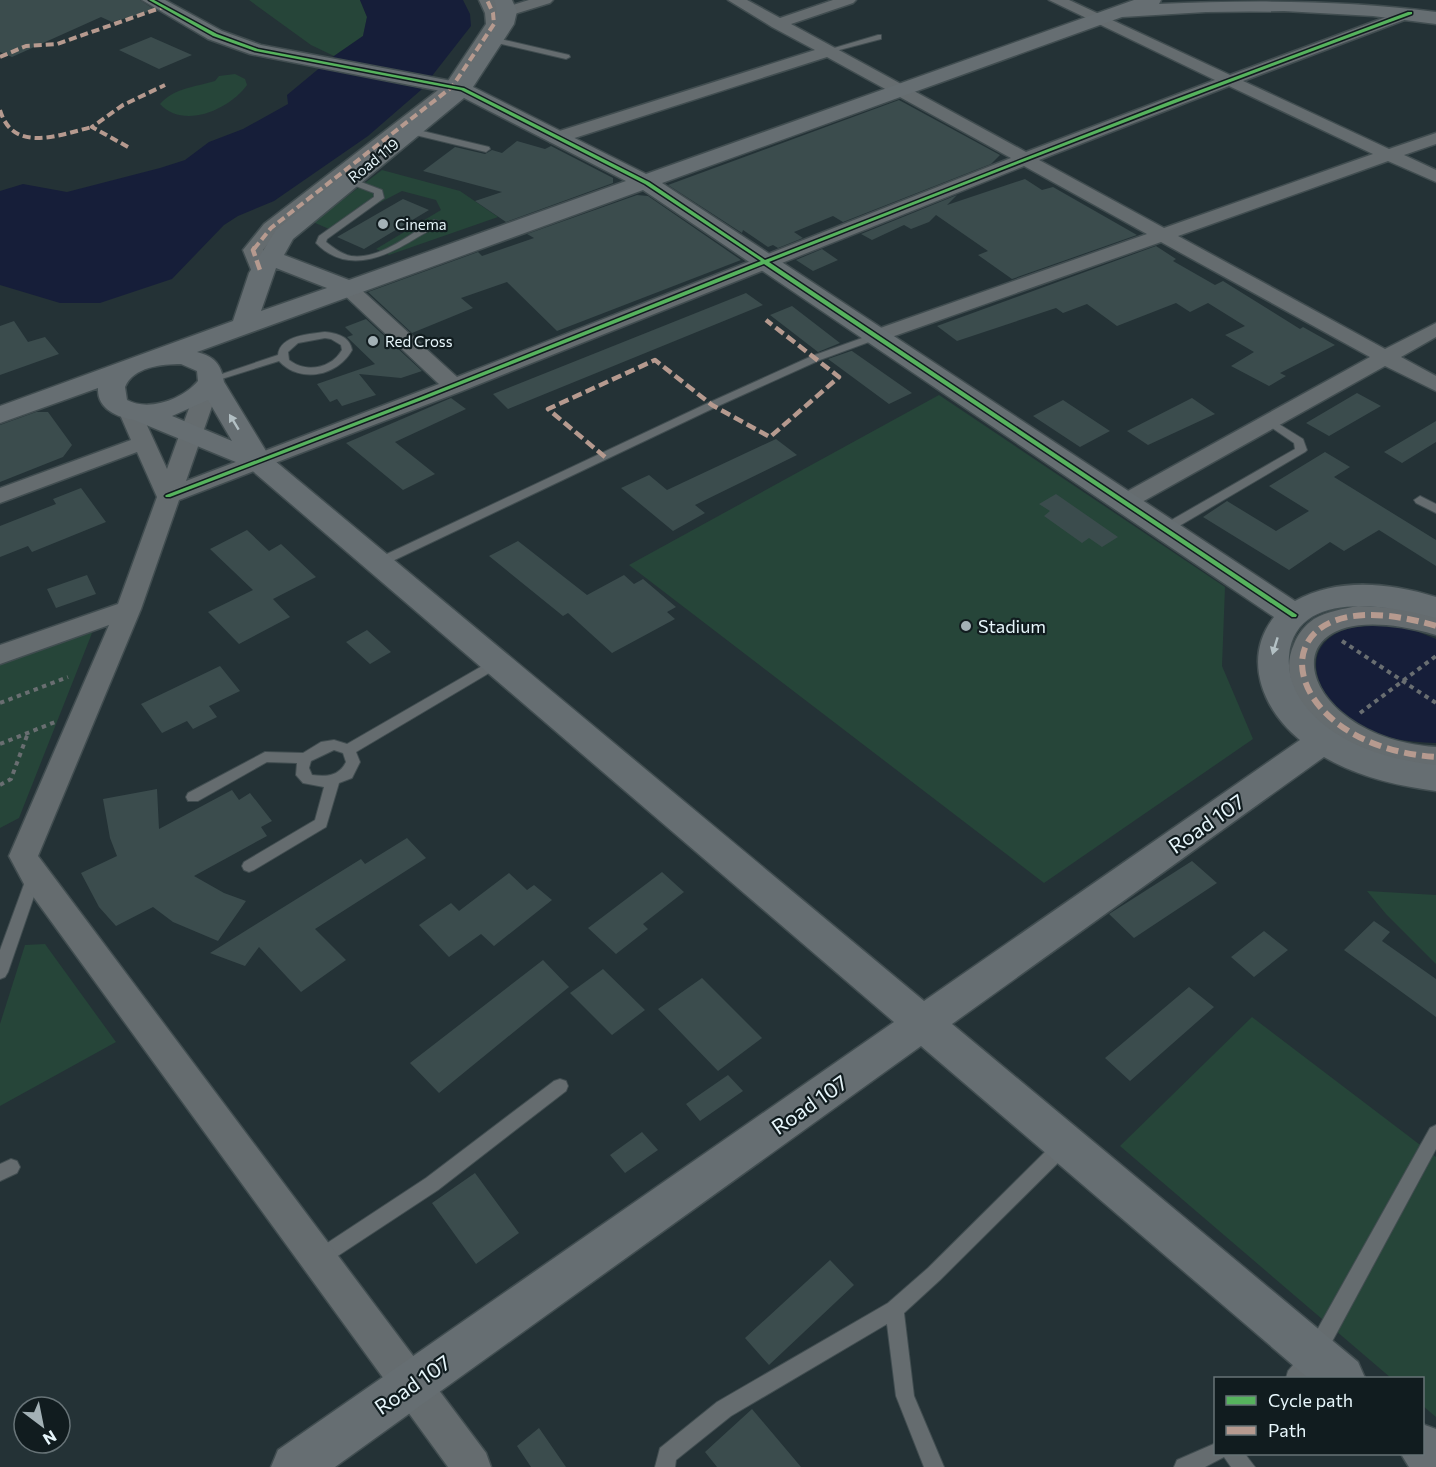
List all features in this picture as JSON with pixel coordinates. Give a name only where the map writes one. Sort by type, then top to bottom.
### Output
[{"type":"street","points":[[151,0],[215,36],[237,44],[454,87],[647,183],[1294,615]]},
{"type":"street","points":[[454,386],[348,288],[265,265],[253,250],[271,228],[454,87],[494,24],[493,13],[487,0]]},
{"type":"street","points":[[506,5],[545,0]]},
{"type":"street","points":[[736,0],[1160,236],[1436,385]]},
{"type":"street","points":[[777,24],[848,0]]},
{"type":"street","points":[[1057,0],[1436,177]]},
{"type":"street","points":[[12,410],[1154,0],[1161,5],[1177,8]]},
{"type":"street","points":[[1390,0],[1436,30]]},
{"type":"street","name":"Road 119","points":[[243,326],[265,265],[284,235],[410,130],[454,87],[496,40],[505,24],[506,5]]},
{"type":"street","points":[[1097,20],[1127,13],[1177,8],[1287,5],[1410,13],[1436,18]]},
{"type":"street","points":[[168,496],[454,386],[1022,159],[1410,13]]},
{"type":"street","points":[[556,138],[828,51]]},
{"type":"street","points":[[876,336],[1436,138]]},
{"type":"street","points":[[243,326],[228,340],[210,381],[129,609],[19,864],[318,1259],[472,1467]]},
{"type":"street","points":[[1125,502],[1436,329]]},
{"type":"street","points":[[168,496],[130,410],[112,397],[111,390],[117,377],[141,363],[168,356],[185,356],[204,363],[210,381],[258,461]]},
{"type":"street","points":[[130,410],[175,409],[190,403],[210,381]]},
{"type":"street","points":[[12,410],[75,397],[106,398],[130,410],[258,461],[1065,1144],[1304,1367],[1339,1377]]},
{"type":"street","points":[[0,496],[114,452],[145,443]]},
{"type":"street","points":[[1436,608],[1401,598],[1362,595],[1326,600],[1294,615],[1279,633],[1271,657],[1276,685],[1294,714],[1323,741],[1362,762],[1405,775],[1436,778]]},
{"type":"street","points":[[0,655],[129,609]]},
{"type":"street","points":[[1436,626],[1412,618],[1380,613],[1351,615],[1326,624],[1309,639],[1300,658],[1303,682],[1317,706],[1342,729],[1375,746],[1412,757],[1436,758]]},
{"type":"street","name":"Road 107","points":[[296,1467],[1323,741]]},
{"type":"street","points":[[1424,1449],[1436,1458]]},
{"type":"lane","points":[[828,51],[878,37]]},
{"type":"lane","points":[[496,40],[566,57]]},
{"type":"lane","points":[[410,130],[486,149]]},
{"type":"lane","points":[[348,180],[379,192],[379,198],[322,238],[321,243],[327,249],[350,261],[374,257],[437,222]]},
{"type":"lane","points":[[315,335],[334,336],[346,344],[347,350],[340,361],[332,366],[311,371],[294,368],[282,357],[284,351],[295,340],[315,335]]},
{"type":"lane","points":[[378,563],[712,405],[816,358],[876,336]]},
{"type":"lane","points":[[210,381],[282,357]]},
{"type":"lane","points":[[1165,529],[1301,450],[1299,441],[1269,421]]},
{"type":"lane","points":[[1420,500],[1436,509]]},
{"type":"lane","points":[[348,750],[496,663]]},
{"type":"lane","points":[[193,797],[265,757],[305,758],[326,746],[334,745],[348,750],[352,756],[351,768],[347,774],[332,782],[316,783],[304,776],[302,770],[305,758]]},
{"type":"lane","points":[[249,866],[321,823],[332,782]]},
{"type":"lane","points":[[0,972],[19,864]]},
{"type":"lane","points":[[318,1259],[432,1184],[560,1086]]},
{"type":"lane","points":[[1304,1367],[1429,1158],[1436,1134]]},
{"type":"lane","points":[[664,1467],[667,1455],[724,1409],[894,1309],[934,1274],[1065,1144]]},
{"type":"lane","points":[[894,1309],[906,1396],[934,1467]]},
{"type":"lane","points":[[1184,1467],[1214,1452]]},
{"type":"lane","points":[[1233,1455],[1245,1467]]},
{"type":"path","points":[[1338,638],[1436,703]]},
{"type":"path","points":[[1356,716],[1436,656]]},
{"type":"path","points":[[0,703],[68,677]]},
{"type":"path","points":[[0,744],[62,719]]},
{"type":"path","points":[[0,785],[11,779],[28,733]]},
{"type":"green space","points":[[249,0],[360,0],[367,17],[363,36],[334,56],[311,45]]},
{"type":"green space","points":[[235,74],[245,79],[247,85],[230,102],[206,113],[194,116],[181,115],[170,112],[160,104],[178,91],[215,81],[219,76]]},
{"type":"green space","points":[[382,170],[460,191],[498,217],[389,255],[376,249],[441,210],[436,200],[402,191],[329,229],[313,222]]},
{"type":"green space","name":"Stadium","points":[[939,395],[1225,587],[1222,666],[1253,739],[1044,883],[629,565]]},
{"type":"green space","points":[[94,628],[19,818],[0,828],[0,661]]},
{"type":"green space","points":[[1367,891],[1436,895],[1436,964],[1386,914]]},
{"type":"green space","points":[[45,944],[116,1042],[0,1106],[0,1024],[25,945]]},
{"type":"green space","points":[[1252,1017],[1436,1157],[1436,1417],[1424,1407],[1424,1377],[1390,1377],[1120,1146]]},
{"type":"water","points":[[360,0],[463,0],[470,14],[471,26],[421,90],[368,136],[274,201],[238,216],[224,225],[172,279],[100,303],[60,303],[0,285],[0,191],[23,184],[67,192],[185,160],[209,142],[243,129],[288,104],[287,95],[334,56],[363,36],[367,17]]},
{"type":"water","points":[[1381,625],[1408,628],[1436,639],[1436,743],[1413,742],[1369,731],[1339,710],[1323,689],[1316,665],[1318,653],[1325,642],[1347,629]]},
{"type":"building","points":[[0,0],[140,0],[155,10],[112,22],[101,17],[12,57],[0,52]]},
{"type":"building","points":[[151,37],[192,55],[159,69],[119,50]]},
{"type":"building","points":[[899,100],[1000,155],[991,164],[843,222],[833,216],[794,232],[803,238],[778,248],[773,245],[768,247],[743,230],[742,233],[668,185]]},
{"type":"building","points":[[517,141],[545,149],[551,146],[613,178],[613,183],[506,222],[475,201],[502,192],[423,171],[455,147],[485,154],[492,150],[502,153]]},
{"type":"building","points":[[1025,179],[1042,190],[1053,187],[1137,235],[1012,279],[978,255],[988,251],[936,215],[929,222],[911,229],[904,225],[872,240],[861,234],[957,195],[947,205]]},
{"type":"building","points":[[637,195],[648,196],[741,260],[557,331],[507,282],[461,298],[473,308],[412,333],[368,292],[478,252],[482,256],[534,238],[527,234]]},
{"type":"building","name":"Cinema","points":[[403,199],[429,210],[364,249],[337,237]]},
{"type":"building","points":[[1156,246],[1176,259],[1173,261],[1215,285],[1223,281],[1300,329],[1303,327],[1335,345],[1280,373],[1286,376],[1269,386],[1231,366],[1254,352],[1225,335],[1245,326],[1208,303],[1190,312],[1176,303],[1117,326],[1087,304],[1063,313],[1056,308],[957,341],[937,326]]},
{"type":"building","points":[[822,249],[838,260],[813,271],[796,260]]},
{"type":"building","points":[[746,293],[763,305],[508,409],[493,394]]},
{"type":"building","points":[[792,306],[840,343],[818,352],[770,315]]},
{"type":"building","points":[[366,319],[422,371],[401,378],[359,374],[376,395],[342,406],[337,399],[330,402],[317,384],[375,364],[347,337],[353,335],[345,327]]},
{"type":"building","points":[[14,321],[28,342],[45,337],[59,354],[0,375],[0,326]]},
{"type":"building","points":[[852,351],[912,393],[889,404],[828,359]]},
{"type":"building","points":[[1357,393],[1381,406],[1329,436],[1306,423]]},
{"type":"building","points":[[451,398],[466,409],[395,442],[435,474],[403,490],[346,443]]},
{"type":"building","points":[[1192,398],[1215,414],[1148,445],[1127,431]]},
{"type":"building","points":[[1063,400],[1110,431],[1080,447],[1033,416]]},
{"type":"building","points":[[36,412],[48,412],[72,445],[63,457],[0,482],[0,425]]},
{"type":"building","points":[[1436,421],[1436,442],[1402,463],[1384,452]]},
{"type":"building","points":[[776,439],[797,455],[695,505],[705,513],[673,531],[621,488],[649,475],[667,490]]},
{"type":"building","points":[[1325,452],[1350,467],[1334,477],[1436,540],[1436,566],[1379,530],[1344,551],[1330,542],[1289,570],[1203,517],[1227,501],[1276,531],[1309,511],[1269,486]]},
{"type":"building","points":[[81,488],[106,522],[32,552],[28,546],[0,557],[0,526],[56,504],[53,499]]},
{"type":"building","points":[[1056,494],[1118,537],[1102,547],[1089,538],[1082,543],[1044,516],[1050,511],[1039,504]]},
{"type":"building","points":[[247,530],[269,551],[281,544],[316,577],[273,599],[290,617],[239,644],[208,612],[253,590],[210,549]]},
{"type":"building","points":[[518,541],[587,595],[624,575],[634,584],[643,579],[676,607],[667,612],[675,619],[612,653],[568,613],[563,616],[489,556]]},
{"type":"building","points":[[87,575],[96,594],[56,608],[47,589]]},
{"type":"building","points":[[367,630],[391,652],[370,664],[346,642]]},
{"type":"building","points":[[220,666],[240,691],[209,706],[217,717],[193,729],[187,721],[162,733],[141,704]]},
{"type":"building","points":[[157,789],[159,829],[232,790],[239,800],[250,793],[272,821],[261,827],[267,836],[194,876],[224,893],[246,901],[218,941],[173,922],[153,907],[116,926],[99,907],[81,873],[117,856],[110,838],[103,799]]},
{"type":"building","points":[[407,838],[426,858],[315,929],[346,960],[301,992],[259,947],[245,966],[210,953],[361,859],[365,864]]},
{"type":"building","points":[[1192,861],[1217,883],[1134,938],[1109,914]]},
{"type":"building","points":[[662,872],[684,892],[643,924],[648,929],[616,954],[588,928]]},
{"type":"building","points":[[509,873],[527,890],[534,885],[552,900],[494,946],[481,934],[449,957],[419,925],[451,903],[459,911]]},
{"type":"building","points":[[1374,921],[1390,932],[1382,941],[1436,979],[1436,1017],[1344,950]]},
{"type":"building","points":[[1264,931],[1288,950],[1254,977],[1231,957]]},
{"type":"building","points":[[543,960],[569,987],[439,1093],[410,1063]]},
{"type":"building","points":[[603,969],[645,1010],[612,1035],[570,993]]},
{"type":"building","points":[[702,978],[762,1038],[718,1071],[658,1009]]},
{"type":"building","points":[[1189,987],[1214,1007],[1130,1081],[1105,1058]]},
{"type":"building","points":[[728,1075],[743,1091],[700,1121],[686,1104]]},
{"type":"building","points":[[642,1132],[658,1150],[625,1173],[610,1155]]},
{"type":"building","points":[[475,1173],[519,1233],[476,1264],[432,1203]]},
{"type":"building","points":[[830,1260],[854,1285],[769,1365],[745,1338]]},
{"type":"building","points":[[752,1409],[801,1467],[717,1467],[705,1452]]},
{"type":"building","points":[[539,1428],[566,1467],[531,1467],[517,1446]]},
{"type":"marked path","points":[[261,273],[253,250],[271,228],[452,87],[494,24],[493,13],[487,0]]},
{"type":"marked path","points":[[0,57],[26,46],[57,44],[163,7]]},
{"type":"marked path","points":[[128,147],[92,127],[123,105],[165,85]]},
{"type":"marked path","points":[[0,110],[4,123],[27,139],[52,137],[92,127]]},
{"type":"marked path","points":[[605,457],[548,409],[655,360],[712,405],[770,437],[839,377],[766,320]]},
{"type":"marked path","points":[[1436,626],[1400,617],[1379,615],[1339,618],[1322,626],[1309,639],[1301,657],[1300,666],[1306,687],[1319,707],[1347,731],[1380,748],[1417,756],[1436,757]]},
{"type":"cycle path","points":[[151,0],[215,35],[257,50],[462,89],[647,183],[1294,615]]},
{"type":"cycle path","points":[[168,496],[420,399],[1051,149],[1410,13]]},
{"type":"place","name":"Cinema","points":[[383,224]]},
{"type":"place","name":"Red Cross","points":[[373,341]]},
{"type":"place","name":"Stadium","points":[[966,626]]}]
